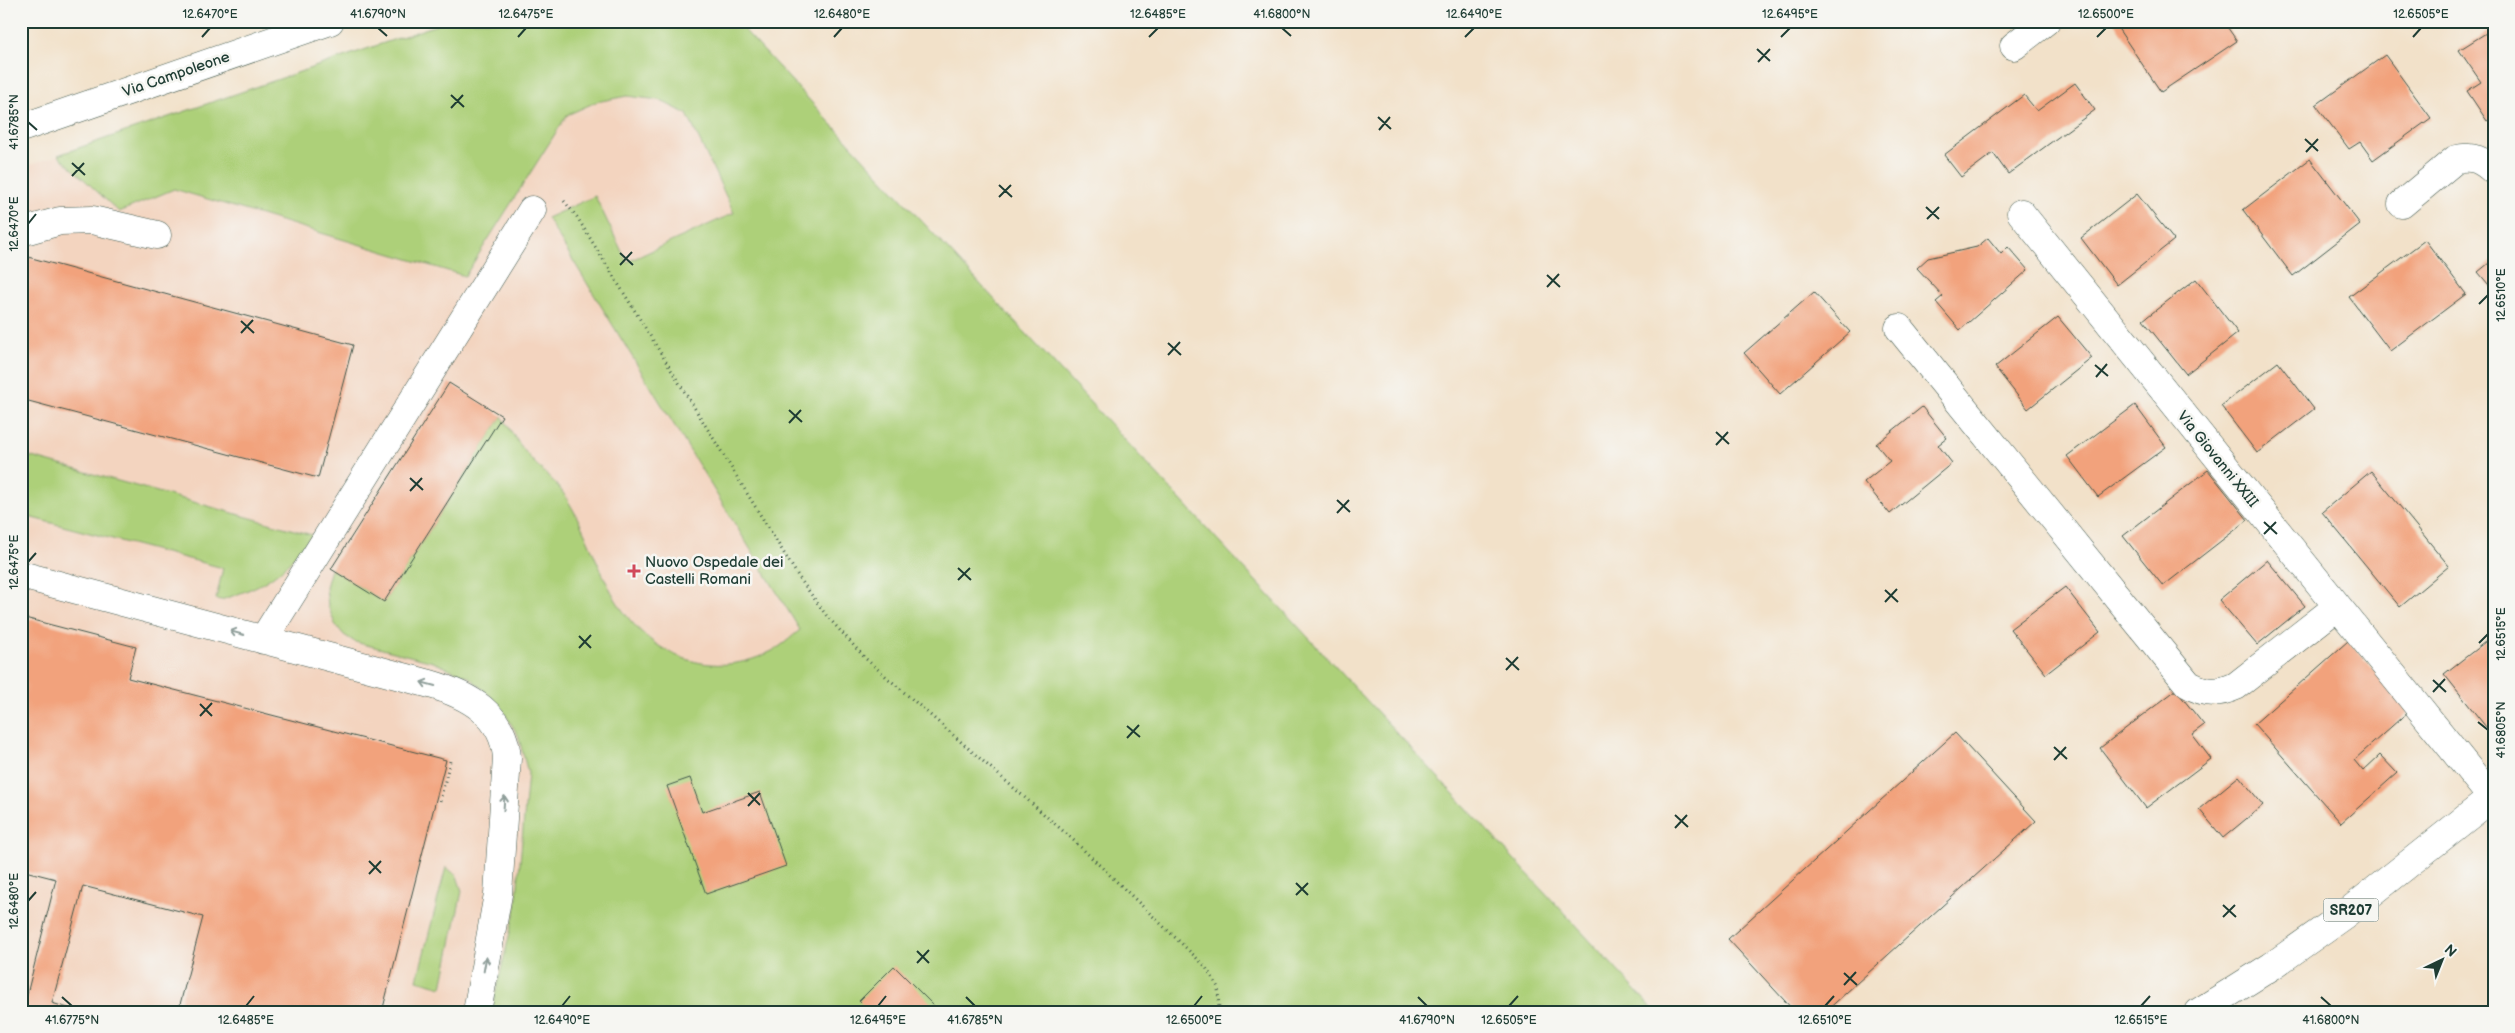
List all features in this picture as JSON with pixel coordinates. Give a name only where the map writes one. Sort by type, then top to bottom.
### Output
[{"type":"street","name":"Via Campoleone","points":[[21,128],[330,21]]},
{"type":"street","points":[[2014,46],[2046,21]]},
{"type":"street","points":[[2402,204],[2456,159],[2466,156],[2476,158],[2494,171]]},
{"type":"street","points":[[263,640],[532,210]]},
{"type":"street","name":"Via Giovanni XXIII","points":[[2021,213],[2493,797]]},
{"type":"street","points":[[21,232],[60,221],[92,220],[158,234]]},
{"type":"street","points":[[1899,328],[2188,684],[2208,692],[2223,692],[2236,686],[2338,607]]},
{"type":"street","points":[[21,576],[450,690],[473,700],[491,717],[498,727],[506,747],[507,758],[498,894],[477,1012]]},
{"type":"street","name":"SR207","points":[[2200,1012],[2272,966],[2344,915],[2493,797]]},
{"type":"path","points":[[532,210],[548,197],[562,199],[570,208],[798,576],[841,632],[880,672],[994,769],[1070,837],[1205,966],[1218,988],[1219,1012]]},
{"type":"path","points":[[440,801],[450,761]]},
{"type":"shaded area","name":"Nuovo Ospedale dei Castelli Romani","points":[[448,21],[736,21],[1656,1012],[21,1012],[21,168]]},
{"type":"green space","name":"Nuovo Ospedale dei Castelli Romani","points":[[448,21],[736,21],[1656,1012],[491,1012],[516,907],[528,773],[518,735],[498,703],[469,677],[433,662],[355,642],[344,635],[335,624],[328,606],[326,587],[331,569],[384,602],[502,416],[528,455],[555,483],[567,499],[613,595],[626,615],[642,633],[660,647],[680,657],[701,663],[723,664],[746,661],[770,652],[800,630],[547,218],[595,196],[627,262],[734,213],[687,114],[659,100],[627,96],[596,102],[567,115],[465,276],[174,189],[119,212],[58,155]]},
{"type":"green space","points":[[21,454],[312,535],[282,569],[263,583],[221,600],[216,599],[223,568],[21,515]]},
{"type":"green space","points":[[446,867],[457,876],[462,891],[442,987],[417,980]]},
{"type":"building","points":[[2113,21],[2223,21],[2237,41],[2161,92]]},
{"type":"building","points":[[2494,28],[2494,117],[2487,121],[2467,91],[2481,82],[2459,50]]},
{"type":"building","points":[[2385,55],[2431,118],[2373,160],[2360,142],[2349,149],[2316,105]]},
{"type":"building","points":[[2075,83],[2095,110],[2008,174],[1993,153],[1961,177],[1944,155],[2024,95],[2037,111]]},
{"type":"building","points":[[2310,159],[2360,224],[2293,276],[2243,210]]},
{"type":"building","points":[[2137,194],[2174,240],[2117,285],[2081,238]]},
{"type":"building","points":[[1988,238],[2001,254],[2008,247],[2028,270],[1960,330],[1936,302],[1943,296],[1917,268],[1928,258],[1977,247]]},
{"type":"building","points":[[2425,240],[2466,294],[2390,351],[2349,297]]},
{"type":"building","points":[[28,257],[353,345],[318,478],[21,399],[21,282]]},
{"type":"building","points":[[2494,259],[2494,291],[2478,272]]},
{"type":"building","points":[[2196,279],[2238,333],[2186,374],[2143,320]]},
{"type":"building","points":[[1814,292],[1850,332],[1780,394],[1744,353]]},
{"type":"building","points":[[2058,317],[2092,358],[2028,409],[1995,367]]},
{"type":"building","points":[[2278,362],[2314,409],[2257,453],[2221,406]]},
{"type":"building","points":[[449,383],[502,416],[384,602],[331,569]]},
{"type":"building","points":[[2135,405],[2166,447],[2098,497],[2067,456]]},
{"type":"building","points":[[1922,407],[1947,438],[1938,445],[1952,463],[1890,514],[1864,482],[1890,461],[1876,444]]},
{"type":"building","points":[[2208,470],[2248,520],[2163,586],[2123,536]]},
{"type":"building","points":[[2371,471],[2449,566],[2400,607],[2322,512]]},
{"type":"building","points":[[2267,560],[2305,606],[2257,645],[2219,600]]},
{"type":"building","points":[[2065,587],[2100,632],[2046,674],[2010,629]]},
{"type":"building","points":[[21,617],[136,647],[128,678],[446,760],[382,1012],[178,1012],[203,917],[83,886],[52,1003],[81,1012],[21,1012],[21,996],[26,998],[56,879],[21,870]]},
{"type":"building","points":[[2494,635],[2494,720],[2486,727],[2444,674]]},
{"type":"building","points":[[2348,641],[2410,710],[2354,760],[2363,771],[2380,755],[2397,773],[2341,823],[2254,724]]},
{"type":"building","points":[[2176,690],[2204,725],[2192,734],[2211,759],[2146,808],[2100,748]]},
{"type":"building","points":[[1955,733],[2036,821],[1825,1012],[1795,1012],[1728,939]]},
{"type":"building","points":[[2239,776],[2263,805],[2223,838],[2199,809]]},
{"type":"building","points":[[690,778],[702,812],[760,792],[786,866],[706,894],[667,786]]},
{"type":"building","points":[[894,966],[940,1012],[870,1012],[859,1001]]},
{"type":"place","name":"Nuovo Ospedale dei Castelli Romani","points":[[634,571]]}]
